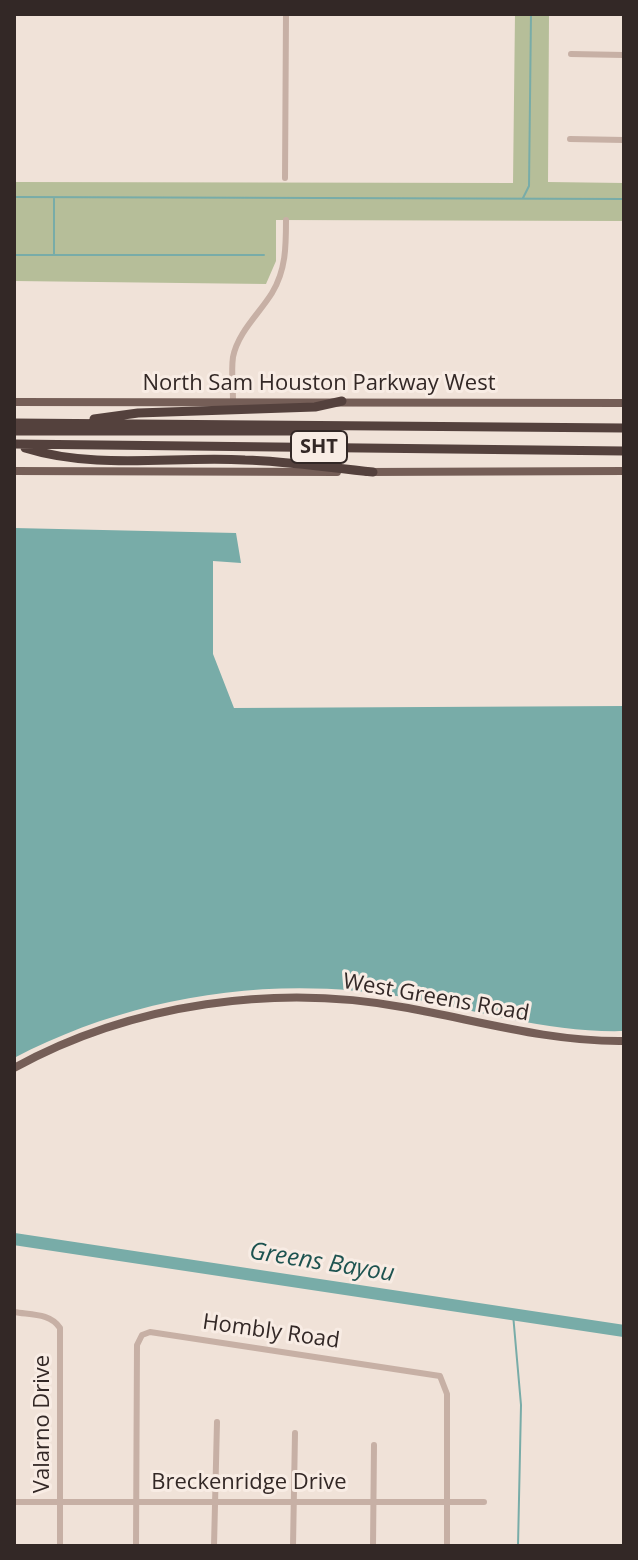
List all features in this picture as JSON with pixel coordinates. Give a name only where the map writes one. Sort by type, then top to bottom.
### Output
[{"type":"highway","points":[[60,424],[138,413],[315,407],[342,401]]},
{"type":"highway","name":"SHT","points":[[14,423],[624,428]]},
{"type":"highway","name":"SHT","points":[[14,431],[222,432],[383,428]]},
{"type":"highway","points":[[14,444],[50,456],[245,460],[373,472]]},
{"type":"highway","name":"SHT","points":[[14,444],[624,451]]},
{"type":"main road","name":"North Sam Houston Parkway West","points":[[14,402],[624,403]]},
{"type":"main road","points":[[14,471],[624,471]]},
{"type":"main road","name":"West Greens Road","points":[[14,1068],[65,1044],[134,1020],[177,1009],[260,998],[310,997],[375,1002],[541,1034],[624,1041]]},
{"type":"street","points":[[285,178],[286,14]]},
{"type":"street","points":[[571,54],[624,55]]},
{"type":"street","points":[[570,139],[624,140]]},
{"type":"street","points":[[233,401],[233,357],[241,338],[280,276],[285,259],[286,220]]},
{"type":"street","name":"Valarno Drive","points":[[14,1312],[54,1320],[60,1328],[60,1546]]},
{"type":"street","name":"Hombly Road","points":[[136,1500],[137,1345],[142,1335],[150,1332],[440,1376],[447,1394],[447,1502]]},
{"type":"street","points":[[214,1546],[217,1422]]},
{"type":"street","points":[[293,1546],[295,1433]]},
{"type":"street","points":[[373,1546],[374,1445]]},
{"type":"street","points":[[136,1500],[136,1546]]},
{"type":"street","name":"Breckenridge Drive","points":[[14,1502],[484,1502]]},
{"type":"street","points":[[447,1502],[447,1546]]},
{"type":"green space","points":[[515,14],[578,14],[549,16],[548,182],[624,183],[624,221],[276,220],[276,261],[266,284],[14,281],[14,182],[513,183]]},
{"type":"water","points":[[14,528],[236,533],[241,563],[213,561],[213,654],[234,708],[624,706],[624,1031],[543,1025],[358,991],[307,988],[257,990],[206,995],[157,1005],[60,1036],[14,1058]]},
{"type":"waterway","points":[[523,198],[529,186],[531,14]]},
{"type":"waterway","points":[[14,197],[624,199]]},
{"type":"waterway","points":[[54,198],[54,255]]},
{"type":"waterway","points":[[14,255],[264,255]]},
{"type":"waterway","name":"Greens Bayou","points":[[14,1239],[624,1331]]},
{"type":"waterway","points":[[513,1314],[521,1405],[518,1546]]}]
